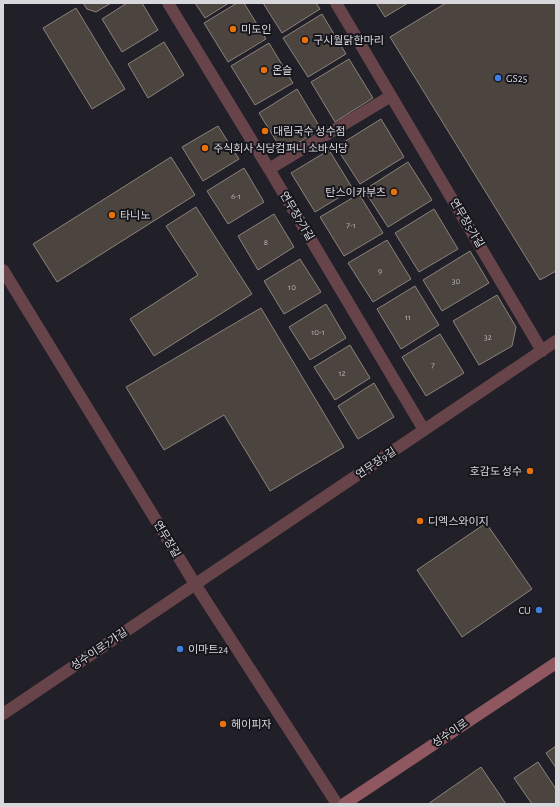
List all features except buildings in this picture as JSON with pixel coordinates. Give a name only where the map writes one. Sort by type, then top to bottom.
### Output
[{"type":"street","name":"연무장7가길","points":[[168,3],[269,169],[424,430]]},
{"type":"street","name":"연무장5가길","points":[[336,3],[542,351]]},
{"type":"street","points":[[269,169],[391,96]]},
{"type":"street","name":"연무장길","points":[[3,270],[195,584],[336,804]]},
{"type":"street","name":"연무장9길","points":[[195,584],[556,341]]},
{"type":"street","name":"성수이로7가길","points":[[3,714],[195,584]]},
{"type":"street","name":"성수이로","points":[[344,804],[556,663]]},
{"type":"place","name":"미도인","points":[[233,29]]},
{"type":"place","name":"구시월닭한마리","points":[[305,40]]},
{"type":"place","name":"온슬","points":[[264,70]]},
{"type":"place","name":"GS25","points":[[498,78]]},
{"type":"place","name":"대림국수 성수점","points":[[265,131]]},
{"type":"place","name":"주식회사 식당컴퍼니 소바식당","points":[[205,148]]},
{"type":"place","name":"탄스이카부츠","points":[[394,192]]},
{"type":"place","name":"타니노","points":[[112,215]]},
{"type":"place","name":"호감도 성수","points":[[530,471]]},
{"type":"place","name":"디엑스와이지","points":[[420,521]]},
{"type":"place","name":"CU","points":[[539,610]]},
{"type":"place","name":"이마트24","points":[[180,649]]},
{"type":"place","name":"헤이피자","points":[[223,724]]}]
